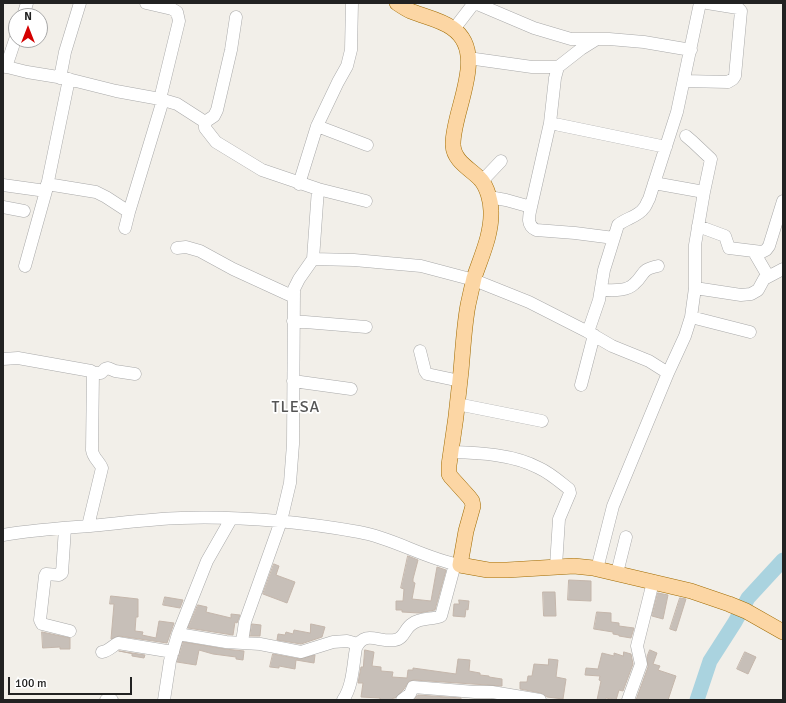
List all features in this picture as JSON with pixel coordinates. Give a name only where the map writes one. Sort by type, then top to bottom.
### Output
[{"type":"main road","points":[[397,3],[412,12],[449,26],[460,34],[468,53],[468,72],[454,133],[453,146],[459,161],[482,181],[491,211],[488,237],[474,280],[466,320],[451,452],[449,474],[472,501],[458,565],[488,570],[585,566],[691,591],[740,608],[783,632]]},
{"type":"street","points":[[25,266],[47,188],[64,78],[65,52],[80,3]]},
{"type":"street","points":[[125,228],[162,99],[179,21],[177,12],[172,9],[146,3]]},
{"type":"street","points":[[299,184],[317,126],[347,66],[351,50],[352,3]]},
{"type":"street","points":[[454,29],[475,3],[534,28],[571,39],[644,42],[690,50]]},
{"type":"street","points":[[582,385],[604,270],[618,225],[622,221],[644,209],[649,199],[677,112],[700,3]]},
{"type":"street","points":[[684,81],[728,82],[735,76],[741,11],[738,8],[707,3]]},
{"type":"street","points":[[205,122],[214,116],[217,110],[232,50],[236,17]]},
{"type":"street","points":[[468,58],[532,67],[558,67],[597,39]]},
{"type":"street","points":[[11,48],[4,67],[64,78],[116,91],[162,99],[177,104],[205,122]]},
{"type":"street","points":[[558,67],[555,78],[550,123],[528,218],[529,223],[532,228],[536,230],[614,238]]},
{"type":"street","points":[[205,122],[205,128],[216,142],[262,170],[299,184],[366,201]]},
{"type":"street","points":[[550,123],[666,147]]},
{"type":"street","points":[[317,126],[367,144]]},
{"type":"street","points":[[597,569],[613,506],[668,372],[685,336],[691,317],[695,288],[695,245],[711,159],[686,136]]},
{"type":"street","points":[[482,181],[501,161]]},
{"type":"street","points":[[654,183],[704,192]]},
{"type":"street","points":[[3,184],[96,192],[129,212]]},
{"type":"street","points":[[242,642],[245,622],[281,521],[290,483],[292,466],[294,297],[296,285],[313,259],[318,189]]},
{"type":"street","points":[[488,197],[531,207]]},
{"type":"street","points":[[698,226],[725,236],[729,248],[754,252],[764,251],[769,246],[783,201]]},
{"type":"street","points":[[3,207],[24,212]]},
{"type":"street","points":[[177,248],[186,247],[200,251],[233,269],[294,297]]},
{"type":"street","points":[[754,252],[768,276]]},
{"type":"street","points":[[313,259],[354,260],[421,266],[474,280],[529,302],[612,346],[649,361],[668,372]]},
{"type":"street","points":[[601,290],[614,290],[633,286],[643,272],[648,268],[658,266]]},
{"type":"street","points":[[695,288],[741,295],[751,294],[758,290],[764,279],[783,269]]},
{"type":"street","points":[[691,317],[750,332]]},
{"type":"street","points":[[293,321],[366,327]]},
{"type":"street","points":[[420,350],[427,374],[460,381]]},
{"type":"street","points":[[3,359],[18,358],[91,371],[93,373],[101,372],[108,368],[115,371],[135,374]]},
{"type":"street","points":[[88,526],[102,468],[93,456],[92,450],[93,373]]},
{"type":"street","points":[[293,381],[351,389]]},
{"type":"street","points":[[457,404],[542,421]]},
{"type":"street","points":[[451,452],[482,453],[527,462],[556,478],[570,489],[570,493],[559,518],[556,566]]},
{"type":"street","points":[[3,535],[182,518],[231,518],[281,521],[360,532],[458,565],[441,616],[417,621],[411,624],[403,635],[396,640],[391,641],[369,637],[365,638],[358,644],[347,695],[343,700]]},
{"type":"street","points":[[164,700],[168,672],[178,634],[207,561],[231,518]]},
{"type":"street","points":[[65,528],[62,573],[60,575],[46,574],[45,576],[40,620],[42,624],[70,631]]},
{"type":"street","points":[[617,573],[626,537]]},
{"type":"street","points":[[628,700],[641,664],[637,646],[653,582]]},
{"type":"street","points":[[178,634],[226,642],[260,644],[301,652],[337,642],[347,641],[358,644]]},
{"type":"street","points":[[102,652],[108,651],[118,643],[173,652]]},
{"type":"street","points":[[402,700],[410,694],[413,686],[475,692],[492,692],[540,700]]},
{"type":"street","points":[[106,700],[112,700]]},
{"type":"building","points":[[408,556],[418,560],[413,579],[413,582],[415,583],[412,599],[431,601],[437,567],[446,570],[435,610],[419,613],[402,612],[402,610],[396,610],[396,601],[403,601],[404,589],[401,588]]},
{"type":"building","points":[[274,564],[279,566],[276,575],[295,582],[287,603],[263,594]]},
{"type":"building","points":[[569,580],[591,581],[591,601],[568,600]]},
{"type":"building","points":[[543,592],[555,592],[556,616],[544,616]]},
{"type":"building","points":[[658,593],[668,595],[663,619],[652,616]]},
{"type":"building","points":[[111,596],[138,599],[138,617],[136,617],[135,631],[143,632],[142,635],[156,638],[159,621],[174,623],[167,643],[119,636],[111,639],[114,604],[110,604]]},
{"type":"building","points":[[165,597],[183,600],[180,608],[163,605]]},
{"type":"building","points":[[680,598],[686,599],[676,631],[670,629]]},
{"type":"building","points":[[459,600],[469,601],[468,610],[466,609],[465,617],[453,616],[454,604],[459,604]]},
{"type":"building","points":[[198,605],[207,607],[206,612],[231,618],[231,614],[240,615],[237,623],[235,622],[233,635],[188,628]]},
{"type":"building","points":[[597,612],[611,613],[611,622],[619,623],[619,626],[634,628],[631,638],[613,634],[613,632],[594,629]]},
{"type":"building","points":[[252,624],[261,625],[260,636],[250,636]]},
{"type":"building","points":[[311,624],[325,627],[322,637],[301,644],[277,640],[278,634],[285,635],[286,632],[293,634],[294,630],[310,633]]},
{"type":"building","points":[[42,632],[70,638],[70,649],[60,649],[60,647],[43,648]]},
{"type":"building","points":[[183,642],[244,651],[243,660],[236,659],[236,657],[213,654],[199,650],[196,665],[177,662]]},
{"type":"building","points":[[365,650],[374,652],[372,666],[381,667],[381,671],[393,672],[392,677],[407,678],[408,670],[413,670],[413,668],[456,674],[458,659],[470,660],[469,671],[480,673],[480,675],[502,679],[502,686],[414,680],[409,681],[404,689],[395,698],[393,698],[393,700],[380,700],[380,698],[361,697],[363,683],[358,683],[361,667],[363,667]]},
{"type":"building","points":[[650,650],[657,653],[653,664],[660,666],[658,670],[676,676],[668,700],[636,700],[648,667],[647,657]]},
{"type":"building","points":[[119,651],[145,655],[144,658],[132,656],[132,654]]},
{"type":"building","points":[[624,652],[631,654],[633,664],[623,691],[619,690],[616,700],[606,698],[605,700],[597,700],[601,681],[599,680],[600,676],[585,675],[586,668],[598,669],[602,653],[614,656],[614,653],[623,656]]},
{"type":"building","points":[[745,652],[756,657],[748,674],[737,669]]},
{"type":"building","points":[[273,654],[300,659],[315,655],[314,663],[296,660],[295,669],[279,666],[279,668],[270,667]]},
{"type":"building","points":[[549,659],[558,660],[556,677],[566,679],[563,699],[547,697],[541,693],[520,689],[520,682],[527,682],[528,676],[532,676],[534,664],[548,665]]},
{"type":"building","points":[[418,695],[461,698],[461,700],[415,699]]},
{"type":"waterway","points":[[697,700],[710,661],[735,622],[748,598],[783,560]]},
{"type":"district","name":"TLESA","points":[[296,408]]}]
